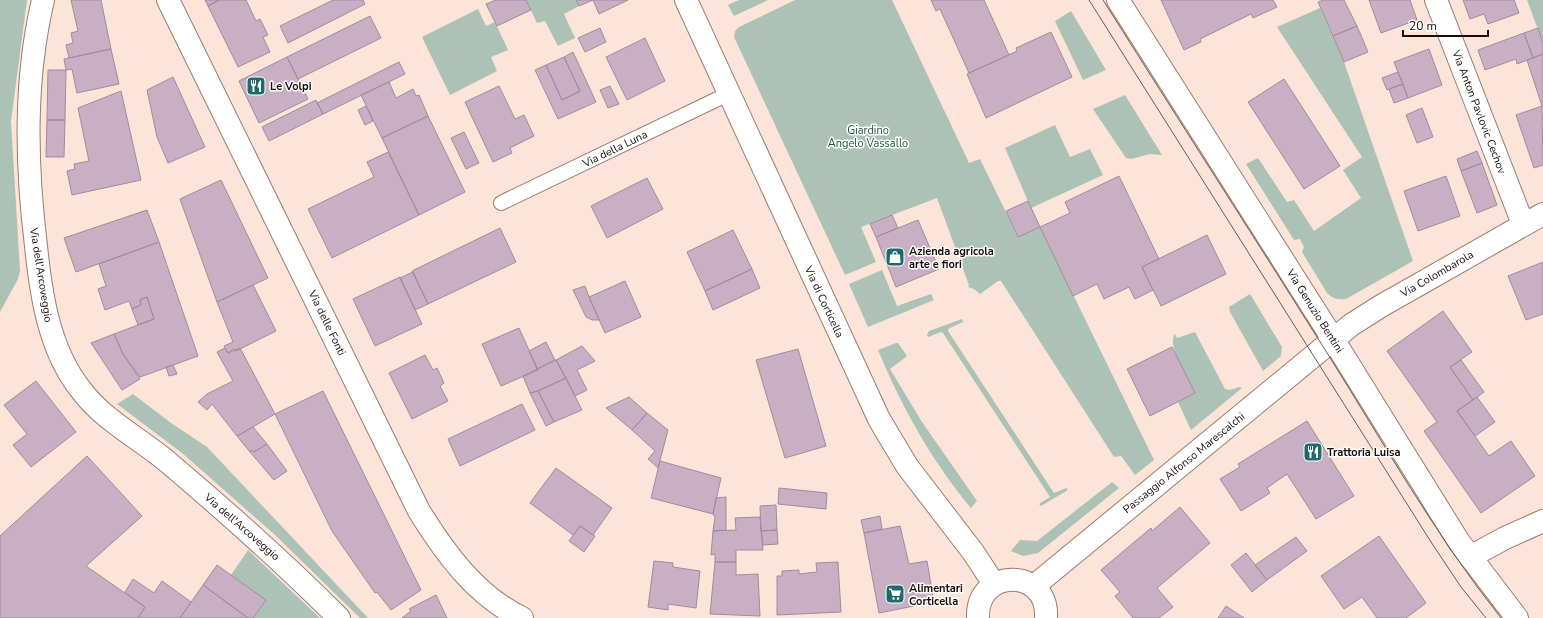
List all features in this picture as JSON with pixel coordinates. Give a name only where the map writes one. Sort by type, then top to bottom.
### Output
[{"type":"street","name":"Via dell'Arcoveggio","points":[[44,0],[30,91],[29,167],[32,216],[44,304],[55,342],[65,365],[73,379],[90,401],[175,468],[292,571],[339,618]]},
{"type":"street","name":"Via delle Fonti","points":[[168,0],[420,511],[440,544],[463,572],[495,602],[522,618]]},
{"type":"street","name":"Via di Corticella","points":[[686,0],[878,419],[907,466],[973,552],[994,584]]},
{"type":"street","name":"Via Genuzio Bentini","points":[[1118,0],[1334,339],[1450,528],[1470,558],[1518,618]]},
{"type":"street","name":"Via Anton Pavlovic Cechov","points":[[1436,0],[1523,224]]},
{"type":"street","name":"Via Colombarola","points":[[1334,339],[1381,306],[1543,214]]},
{"type":"street","name":"Passaggio Alfonso Marescalchi","points":[[1034,586],[1334,339]]},
{"type":"street","points":[[1470,558],[1505,538],[1543,521]]},
{"type":"street","points":[[978,618],[980,601],[986,592],[994,584],[1007,579],[1015,579],[1034,586],[1042,596],[1048,616]]},
{"type":"lane","name":"Via della Luna","points":[[501,203],[728,94]]},
{"type":"green space","points":[[0,0],[27,0],[11,121],[20,271],[18,279],[0,312]]},
{"type":"green space","points":[[526,0],[576,0],[579,6],[564,14],[575,38],[558,46],[545,21],[537,23]]},
{"type":"green space","points":[[739,0],[768,0],[734,16],[728,5]]},
{"type":"green space","name":"Giardino Angelo Vassallo","points":[[795,0],[892,0],[969,163],[980,159],[1018,237],[1040,227],[1154,460],[1135,475],[1121,456],[1114,457],[1001,281],[998,281],[980,294],[974,289],[968,287],[969,285],[937,198],[861,227],[876,262],[845,275],[734,37],[735,31],[739,27]]},
{"type":"green space","points":[[1527,0],[1543,0],[1543,43]]},
{"type":"green space","points":[[1320,8],[1344,62],[1413,261],[1346,299],[1334,298],[1327,293],[1302,252],[1304,247],[1300,239],[1294,240],[1246,164],[1258,158],[1287,202],[1294,200],[1314,231],[1361,198],[1343,170],[1362,157],[1277,27]]},
{"type":"green space","points":[[478,9],[486,26],[495,22],[508,50],[491,57],[497,71],[450,95],[422,37]]},
{"type":"green space","points":[[1071,11],[1106,70],[1083,80],[1055,21]]},
{"type":"green space","points":[[1125,95],[1162,155],[1150,154],[1131,159],[1126,158],[1093,109]]},
{"type":"green space","points":[[1055,125],[1070,157],[1090,149],[1103,175],[1031,208],[1005,148]]},
{"type":"green space","points":[[882,270],[897,306],[931,294],[934,300],[868,327],[849,284]]},
{"type":"green space","points":[[1250,294],[1282,347],[1281,356],[1263,371],[1230,312],[1229,307]]},
{"type":"green space","points":[[962,319],[963,322],[948,329],[948,331],[1054,493],[1066,488],[1068,490],[1041,506],[1039,504],[1050,497],[943,333],[941,332],[928,337],[927,335],[929,331]]},
{"type":"green space","points":[[1195,332],[1225,389],[1230,390],[1239,387],[1242,388],[1191,430],[1178,402],[1195,393],[1179,363],[1173,346],[1173,339],[1175,334],[1177,338]]},
{"type":"green space","points":[[898,343],[907,356],[890,369],[922,422],[977,501],[971,508],[930,452],[907,412],[887,371],[878,350]]},
{"type":"green space","points":[[133,394],[171,423],[207,447],[368,618],[360,618],[274,534],[182,453],[117,404]]},
{"type":"green space","points":[[1112,482],[1119,488],[1038,553],[1023,556],[1011,551],[1020,540],[1037,541]]},
{"type":"green space","points":[[248,550],[320,618],[253,618],[266,600],[231,575]]},
{"type":"building","points":[[71,0],[101,0],[111,49],[69,58],[66,45],[73,43],[71,33],[78,31]]},
{"type":"building","points":[[205,0],[219,0],[208,6]]},
{"type":"building","points":[[219,0],[246,0],[256,21],[260,19],[268,35],[263,37],[270,52],[238,67],[208,6]]},
{"type":"building","points":[[333,0],[363,0],[365,4],[288,43],[280,26]]},
{"type":"building","points":[[496,0],[526,0],[531,10],[497,26],[486,4]]},
{"type":"building","points":[[576,0],[593,0],[579,6]]},
{"type":"building","points":[[593,0],[628,0],[599,14]]},
{"type":"building","points":[[931,0],[984,0],[1009,55],[969,73],[940,9],[936,11]]},
{"type":"building","points":[[1161,0],[1273,0],[1277,7],[1253,18],[1251,14],[1200,39],[1201,42],[1184,50]]},
{"type":"building","points":[[1323,0],[1344,0],[1357,26],[1333,36],[1318,2]]},
{"type":"building","points":[[1369,0],[1410,0],[1417,20],[1381,33]]},
{"type":"building","points":[[1463,0],[1514,0],[1519,13],[1488,24],[1484,14],[1470,19]]},
{"type":"building","points":[[370,16],[381,38],[298,79],[287,57]]},
{"type":"building","points":[[1357,26],[1368,52],[1344,62],[1333,36]]},
{"type":"building","points":[[600,28],[606,42],[585,52],[578,38]]},
{"type":"building","points":[[1538,28],[1543,43],[1543,54],[1533,58],[1524,33]]},
{"type":"building","points":[[1051,32],[1072,77],[986,118],[967,74],[1017,51],[1016,48]]},
{"type":"building","points":[[1524,33],[1533,58],[1517,64],[1516,59],[1485,70],[1478,50]]},
{"type":"building","points":[[645,38],[665,81],[627,100],[606,57]]},
{"type":"building","points":[[111,49],[119,84],[77,93],[72,69],[66,70],[64,59]]},
{"type":"building","points":[[1429,49],[1442,85],[1408,98],[1394,62]]},
{"type":"building","points":[[573,52],[596,102],[558,119],[535,70],[546,65],[562,100],[580,91],[564,57]]},
{"type":"building","points":[[1543,54],[1543,105],[1542,106],[1527,60]]},
{"type":"building","points":[[287,57],[308,99],[259,123],[239,81]]},
{"type":"building","points":[[564,57],[580,91],[562,100],[546,65]]},
{"type":"building","points":[[399,62],[405,74],[323,114],[317,103]]},
{"type":"building","points":[[48,70],[66,70],[65,120],[47,120]]},
{"type":"building","points":[[1398,72],[1403,84],[1387,90],[1382,78]]},
{"type":"building","points":[[173,77],[205,147],[168,163],[157,137],[147,90]]},
{"type":"building","points":[[1284,79],[1340,166],[1304,189],[1248,102]]},
{"type":"building","points":[[389,82],[396,98],[413,89],[416,96],[419,95],[428,116],[382,138],[361,95]]},
{"type":"building","points":[[1403,84],[1408,98],[1394,103],[1389,89]]},
{"type":"building","points":[[499,86],[515,119],[524,115],[534,136],[510,148],[512,153],[493,162],[465,102]]},
{"type":"building","points":[[610,86],[619,104],[608,108],[600,90]]},
{"type":"building","points":[[121,91],[141,180],[72,195],[67,171],[75,169],[74,164],[89,161],[78,108]]},
{"type":"building","points":[[316,100],[323,114],[269,141],[262,127]]},
{"type":"building","points":[[366,106],[373,121],[365,125],[358,110]]},
{"type":"building","points":[[1542,106],[1543,165],[1534,168],[1516,115]]},
{"type":"building","points":[[1422,108],[1433,137],[1417,143],[1406,115]]},
{"type":"building","points":[[428,116],[465,192],[419,215],[382,138]]},
{"type":"building","points":[[47,120],[65,120],[64,157],[46,157]]},
{"type":"building","points":[[464,132],[479,163],[466,169],[451,138]]},
{"type":"building","points":[[1477,151],[1482,163],[1461,171],[1457,159]]},
{"type":"building","points":[[388,152],[419,215],[332,258],[308,209],[374,177],[367,162]]},
{"type":"building","points":[[1482,163],[1497,205],[1477,213],[1461,171]]},
{"type":"building","points":[[1119,176],[1159,259],[1142,267],[1153,290],[1135,299],[1129,287],[1104,299],[1097,284],[1073,296],[1040,227],[1070,213],[1065,202]]},
{"type":"building","points":[[1446,176],[1460,216],[1418,231],[1404,191]]},
{"type":"building","points":[[647,178],[663,209],[607,238],[591,206]]},
{"type":"building","points":[[221,180],[268,278],[217,302],[180,199]]},
{"type":"building","points":[[1028,201],[1040,227],[1018,237],[1006,211]]},
{"type":"building","points":[[147,210],[159,242],[76,272],[64,238]]},
{"type":"building","points":[[892,215],[898,228],[876,237],[870,224]]},
{"type":"building","points":[[918,220],[939,269],[896,287],[876,237]]},
{"type":"building","points":[[500,228],[516,262],[428,304],[412,271]]},
{"type":"building","points":[[733,230],[752,269],[705,291],[687,252]]},
{"type":"building","points":[[1207,235],[1226,274],[1161,306],[1142,267]]},
{"type":"building","points":[[159,242],[198,356],[140,377],[123,354],[114,334],[154,319],[147,297],[140,300],[141,305],[132,309],[129,301],[105,310],[98,289],[106,286],[99,264]]},
{"type":"building","points":[[1543,262],[1543,314],[1526,320],[1508,276]]},
{"type":"building","points":[[752,269],[760,288],[713,310],[705,291]]},
{"type":"building","points":[[413,272],[428,304],[415,310],[400,278]]},
{"type":"building","points":[[400,277],[422,324],[375,346],[353,299]]},
{"type":"building","points":[[625,281],[641,317],[605,333],[589,297]]},
{"type":"building","points":[[253,285],[276,331],[236,351],[234,349],[228,353],[224,346],[233,342],[217,302]]},
{"type":"building","points":[[585,286],[599,320],[592,320],[586,317],[573,290]]},
{"type":"building","points":[[147,297],[154,319],[138,325],[132,309],[141,305],[140,300]]},
{"type":"building","points":[[1443,311],[1472,352],[1450,367],[1473,400],[1457,411],[1489,456],[1511,441],[1535,476],[1481,513],[1424,431],[1437,422],[1387,351]]},
{"type":"building","points":[[519,328],[538,370],[501,386],[482,344]]},
{"type":"building","points":[[114,334],[123,354],[140,379],[122,390],[91,343]]},
{"type":"building","points":[[546,342],[555,360],[537,369],[529,351]]},
{"type":"building","points":[[582,346],[595,361],[577,370],[587,390],[575,396],[556,360]]},
{"type":"building","points":[[1172,347],[1195,393],[1150,416],[1127,369]]},
{"type":"building","points":[[225,348],[228,353],[240,348],[275,414],[237,436],[212,404],[207,410],[198,402],[207,394],[233,381],[217,352]]},
{"type":"building","points":[[798,349],[826,446],[785,458],[756,360]]},
{"type":"building","points":[[425,355],[433,370],[437,368],[444,383],[440,386],[448,401],[412,419],[389,373]]},
{"type":"building","points":[[556,360],[566,378],[538,391],[530,393],[523,376]]},
{"type":"building","points":[[1461,360],[1484,392],[1473,400],[1450,367]]},
{"type":"building","points":[[173,365],[177,374],[169,376],[166,367]]},
{"type":"building","points":[[566,378],[582,410],[554,422],[538,391]]},
{"type":"building","points":[[36,381],[76,432],[31,467],[13,445],[27,434],[4,405]]},
{"type":"building","points":[[323,391],[421,590],[391,610],[377,592],[375,593],[332,531],[275,414]]},
{"type":"building","points":[[538,391],[554,422],[546,426],[530,393]]},
{"type":"building","points":[[629,397],[647,413],[632,430],[606,408]]},
{"type":"building","points":[[1477,397],[1495,422],[1475,436],[1457,411]]},
{"type":"building","points":[[522,404],[535,430],[460,466],[448,439]]},
{"type":"building","points":[[647,413],[668,430],[658,468],[648,459],[655,451],[632,430]]},
{"type":"building","points":[[1307,421],[1354,496],[1316,519],[1287,474],[1267,488],[1270,493],[1241,511],[1220,479],[1240,467],[1238,464]]},
{"type":"building","points":[[253,427],[267,444],[254,452],[252,450],[250,452],[237,436]]},
{"type":"building","points":[[267,444],[287,471],[274,480],[250,452],[252,450],[254,452]]},
{"type":"building","points":[[87,456],[142,516],[86,566],[145,607],[138,618],[0,618],[0,536]]},
{"type":"building","points":[[660,461],[721,478],[713,514],[651,498]]},
{"type":"building","points":[[556,468],[612,508],[593,535],[580,526],[573,535],[530,503]]},
{"type":"building","points":[[779,488],[827,493],[826,509],[778,504]]},
{"type":"building","points":[[726,497],[726,530],[713,531],[715,517],[713,514],[716,498]]},
{"type":"building","points":[[776,505],[777,530],[761,531],[760,506]]},
{"type":"building","points":[[1180,507],[1210,543],[1157,588],[1173,607],[1159,618],[1133,618],[1115,596],[1120,592],[1101,570],[1151,528],[1152,531]]},
{"type":"building","points":[[880,516],[882,529],[864,533],[861,520]]},
{"type":"building","points":[[760,517],[763,550],[736,550],[736,562],[715,562],[715,554],[711,555],[713,531],[736,530],[735,518]]},
{"type":"building","points":[[580,526],[595,536],[584,552],[569,541]]},
{"type":"building","points":[[900,526],[909,564],[927,561],[934,602],[879,613],[864,533]]},
{"type":"building","points":[[777,530],[778,544],[763,545],[761,531]]},
{"type":"building","points":[[1379,536],[1426,603],[1406,618],[1377,618],[1362,597],[1344,609],[1321,576]]},
{"type":"building","points":[[1296,537],[1307,551],[1267,580],[1255,565]]},
{"type":"building","points":[[1246,553],[1267,580],[1252,592],[1231,565]]},
{"type":"building","points":[[654,561],[673,563],[673,567],[700,571],[696,608],[668,604],[668,610],[648,607]]},
{"type":"building","points":[[715,562],[736,562],[736,575],[758,574],[760,616],[710,614]]},
{"type":"building","points":[[838,562],[841,612],[777,615],[777,576],[782,576],[782,571],[799,570],[799,574],[817,572],[816,563]]},
{"type":"building","points":[[217,565],[266,600],[253,618],[248,618],[203,585]]},
{"type":"building","points":[[133,579],[154,593],[162,581],[191,602],[180,618],[138,618],[145,607],[125,592]]},
{"type":"building","points":[[203,585],[248,618],[180,618]]},
{"type":"building","points":[[436,595],[447,618],[402,618],[411,611],[409,609]]},
{"type":"building","points":[[1226,606],[1244,618],[1218,618]]},
{"type":"tram line","points":[[1089,0],[1431,542],[1461,587],[1486,618]]},
{"type":"tram line","points":[[1103,0],[1329,356],[1411,489],[1454,555],[1501,618]]},
{"type":"place","name":"Le Volpi","points":[[256,86]]},
{"type":"place","name":"Azienda agricola arte e fiori","points":[[895,257]]},
{"type":"place","name":"Trattoria Luisa","points":[[1313,452]]},
{"type":"place","name":"Alimentari Corticella","points":[[895,594]]}]
